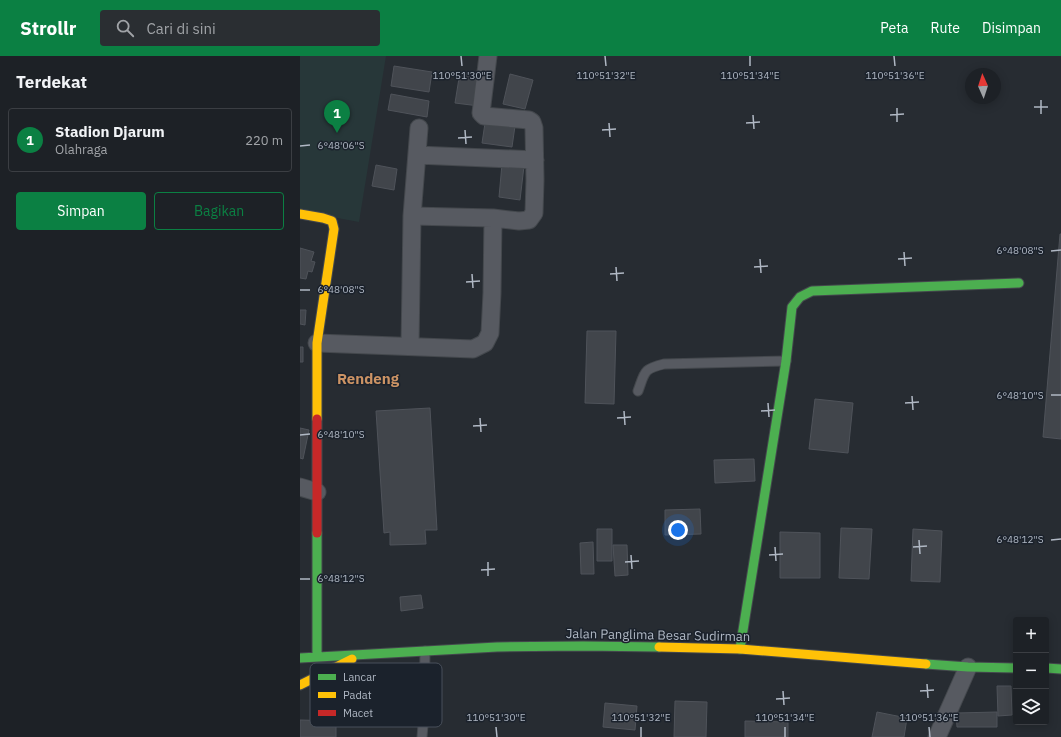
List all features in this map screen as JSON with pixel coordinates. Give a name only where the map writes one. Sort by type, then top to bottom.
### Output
[{"type":"street","points":[[412,216],[493,218],[519,221],[529,220],[534,213],[534,128],[530,120],[484,116],[481,113],[488,56]]},
{"type":"street","points":[[410,346],[412,216],[419,128]]},
{"type":"street","points":[[417,155],[535,160]]},
{"type":"street","points":[[300,214],[332,221],[334,229],[318,343],[317,657]]},
{"type":"street","points":[[318,343],[473,349],[485,344],[490,333],[493,218]]},
{"type":"street","points":[[740,649],[786,361],[792,307],[800,297],[812,291],[1019,282]]},
{"type":"street","points":[[300,487],[317,492]]},
{"type":"street","name":"Jalan Panglima Besar Sudirman","points":[[300,658],[425,651],[583,646],[740,649],[968,667],[1013,668]]},
{"type":"street","points":[[343,663],[362,654]]},
{"type":"street","points":[[937,737],[968,667]]},
{"type":"street","points":[[1049,668],[1061,669]]},
{"type":"street","points":[[300,684],[310,679]]},
{"type":"lane","points":[[638,391],[644,373],[651,367],[664,364],[786,361]]},
{"type":"lane","points":[[425,651],[425,663]]},
{"type":"lane","points":[[422,737],[423,727]]},
{"type":"shaded area","points":[[300,56],[386,56],[359,222],[300,211]]},
{"type":"building","points":[[394,66],[432,72],[429,92],[391,86]]},
{"type":"building","points":[[460,72],[484,76],[479,106],[455,103]]},
{"type":"building","points":[[510,74],[533,80],[525,109],[503,104]]},
{"type":"building","points":[[391,94],[429,101],[427,117],[388,110]]},
{"type":"building","points":[[485,123],[515,126],[512,147],[482,143]]},
{"type":"building","points":[[502,164],[524,166],[520,200],[499,197]]},
{"type":"building","points":[[376,165],[397,169],[394,190],[372,186]]},
{"type":"building","points":[[1061,234],[1061,439],[1043,437]]},
{"type":"building","points":[[300,248],[314,252],[311,261],[315,262],[312,272],[308,271],[306,279],[300,278]]},
{"type":"building","points":[[300,310],[306,310],[305,325],[300,324]]},
{"type":"building","points":[[587,331],[616,331],[614,404],[585,403]]},
{"type":"building","points":[[300,347],[303,347],[303,362],[300,362]]},
{"type":"building","points":[[815,399],[853,403],[848,453],[809,449]]},
{"type":"building","points":[[430,408],[437,530],[425,530],[426,544],[390,545],[390,532],[384,533],[376,411]]},
{"type":"building","points":[[300,428],[309,430],[303,459],[300,458]]},
{"type":"building","points":[[754,459],[755,481],[715,483],[714,460]]},
{"type":"building","points":[[700,509],[701,534],[665,535],[665,510]]},
{"type":"building","points":[[841,528],[872,529],[869,579],[839,578]]},
{"type":"building","points":[[597,529],[612,529],[612,561],[597,561]]},
{"type":"building","points":[[913,529],[942,531],[940,582],[911,581]]},
{"type":"building","points":[[780,532],[820,533],[820,578],[780,578]]},
{"type":"building","points":[[593,542],[594,574],[581,574],[580,543]]},
{"type":"building","points":[[613,545],[627,545],[628,575],[615,576]]},
{"type":"building","points":[[421,595],[423,608],[401,611],[400,597]]},
{"type":"building","points":[[997,686],[1011,686],[1012,715],[998,716]]},
{"type":"building","points":[[675,701],[707,702],[706,737],[674,737]]},
{"type":"building","points":[[605,703],[637,706],[635,730],[603,727]]},
{"type":"building","points":[[877,712],[907,718],[904,737],[872,737]]},
{"type":"building","points":[[997,712],[997,727],[957,727],[956,713]]},
{"type":"building","points":[[300,720],[310,720],[310,727],[336,727],[336,737],[300,737]]},
{"type":"building","points":[[745,721],[788,722],[788,737],[745,737]]},
{"type":"traffic: fast","points":[[740,649],[786,361],[792,307],[800,297],[812,291],[1019,283]]},
{"type":"traffic: fast","points":[[317,533],[317,657]]},
{"type":"traffic: fast","points":[[300,658],[497,647],[659,647]]},
{"type":"traffic: fast","points":[[926,664],[1013,668]]},
{"type":"traffic: fast","points":[[1049,668],[1061,669]]},
{"type":"traffic: slow","points":[[300,214],[332,221],[334,229],[317,343],[317,419]]},
{"type":"traffic: slow","points":[[659,647],[740,649],[926,664]]},
{"type":"traffic: slow","points":[[344,663],[352,659]]},
{"type":"traffic: slow","points":[[300,685],[310,680]]},
{"type":"traffic: jam","points":[[317,419],[317,533]]},
{"type":"place","name":"Stadion Djarum","points":[[337,133]]},
{"type":"district","name":"Rendeng","points":[[368,378]]}]
